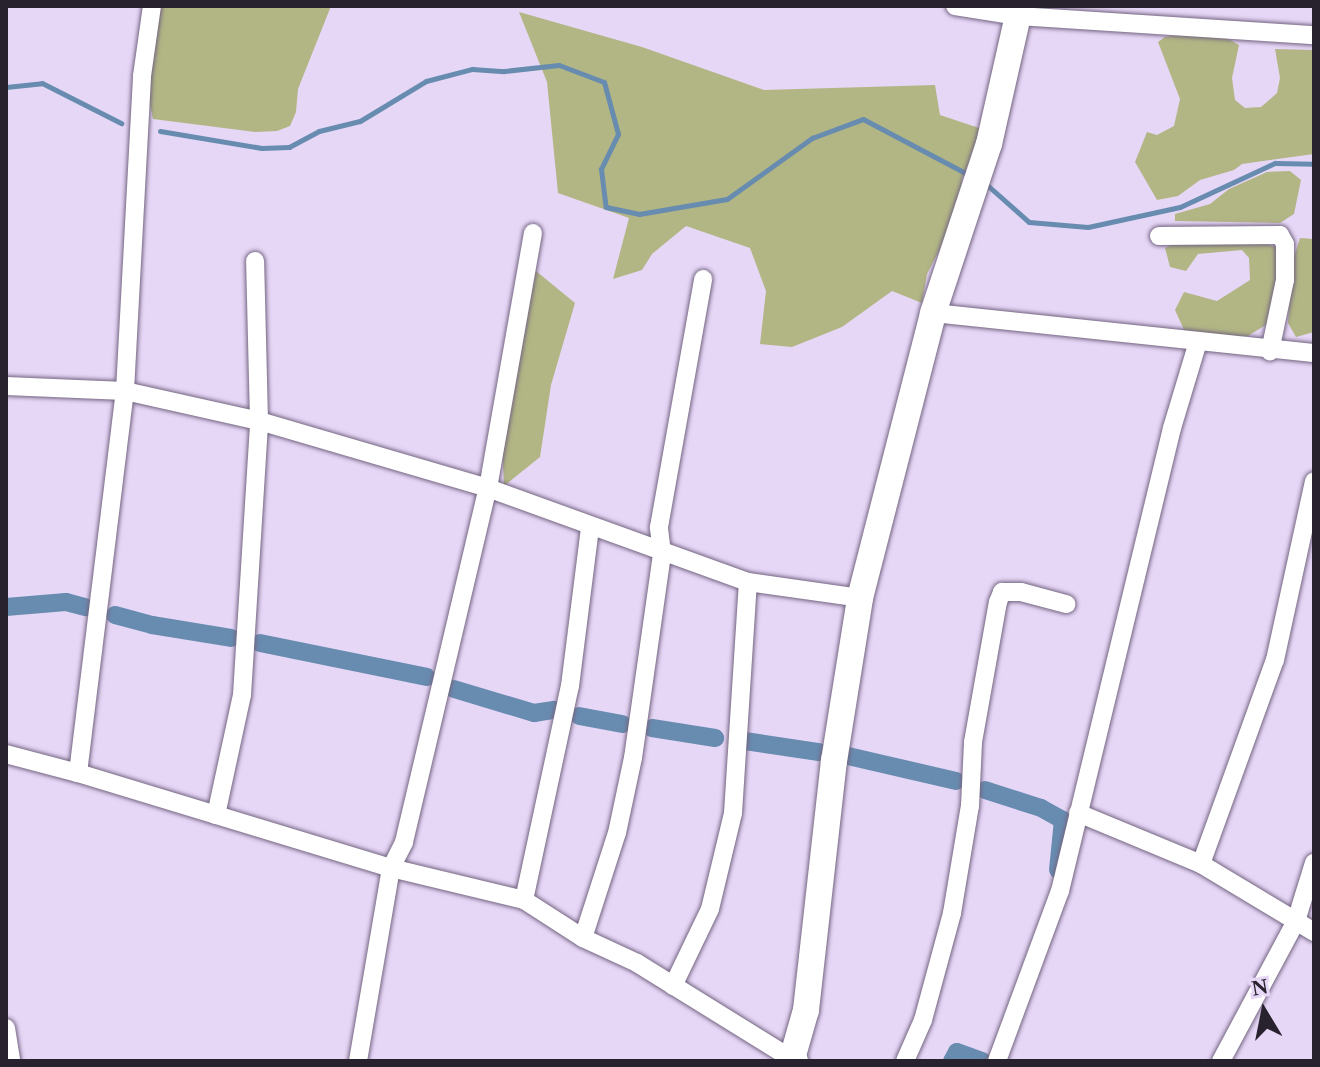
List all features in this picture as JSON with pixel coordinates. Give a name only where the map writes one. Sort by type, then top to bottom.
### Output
[{"type":"street","points":[[78,773],[125,391],[142,76],[152,6]]},
{"type":"street","points":[[955,6],[1314,35]]},
{"type":"street","points":[[6,754],[391,868],[524,900],[583,938],[673,986],[794,1060],[806,1010],[834,761],[860,598],[933,313],[989,144],[1019,11]]},
{"type":"street","points":[[358,1061],[391,868],[404,842],[488,488],[533,233]]},
{"type":"street","points":[[1159,236],[1280,235],[1285,244],[1285,280],[1270,351]]},
{"type":"street","points":[[216,815],[242,695],[259,421],[255,261]]},
{"type":"street","points":[[583,938],[617,833],[633,758],[662,553],[659,527],[703,279]]},
{"type":"street","points":[[933,313],[1270,351],[1314,353]]},
{"type":"street","points":[[997,1061],[1060,891],[1168,442],[1198,342]]},
{"type":"street","points":[[6,386],[125,391],[259,421],[488,488],[590,528],[748,582],[860,598]]},
{"type":"street","points":[[1201,864],[1275,660],[1314,481]]},
{"type":"street","points":[[524,900],[570,686],[590,528]]},
{"type":"street","points":[[673,986],[710,909],[733,813],[748,582]]},
{"type":"street","points":[[905,1061],[923,1020],[952,913],[970,806],[973,742],[998,602],[1002,592],[1021,592],[1066,604]]},
{"type":"street","points":[[1078,813],[1201,864],[1314,932]]},
{"type":"street","points":[[1221,1061],[1296,921],[1314,863]]},
{"type":"street","points":[[6,1028],[11,1061]]},
{"type":"green space","points":[[160,6],[331,6],[298,89],[296,112],[290,126],[277,131],[255,132],[153,119],[148,96]]},
{"type":"green space","points":[[519,12],[642,47],[764,90],[935,85],[940,115],[985,130],[962,178],[960,210],[927,274],[922,303],[892,291],[842,327],[792,347],[760,344],[766,291],[750,248],[686,226],[652,254],[642,270],[613,279],[629,218],[558,193],[547,82]]},
{"type":"green space","points":[[1200,32],[1225,37],[1239,45],[1232,78],[1235,100],[1245,108],[1261,107],[1277,93],[1280,78],[1275,49],[1314,50],[1314,154],[1242,164],[1234,170],[1200,180],[1178,196],[1157,200],[1135,162],[1147,132],[1157,135],[1174,126],[1180,99],[1158,42],[1165,37]]},
{"type":"green space","points":[[1290,171],[1301,180],[1294,214],[1280,223],[1175,221],[1175,214],[1210,204],[1229,189],[1267,172]]},
{"type":"green space","points":[[1300,238],[1314,239],[1314,332],[1296,337],[1288,323],[1292,263]]},
{"type":"green space","points":[[1175,243],[1266,243],[1279,249],[1272,321],[1248,336],[1232,338],[1185,332],[1175,310],[1184,292],[1217,301],[1250,280],[1249,258],[1242,250],[1198,254],[1186,271],[1170,267],[1165,248]]},
{"type":"green space","points":[[536,271],[575,303],[551,385],[540,457],[504,486],[502,442],[511,378]]},
{"type":"waterway","points":[[160,131],[262,148],[289,147],[319,131],[360,121],[426,81],[472,69],[504,71],[559,65],[604,82],[618,134],[601,169],[606,207],[639,214],[727,199],[812,138],[863,119],[969,175]]},
{"type":"waterway","points":[[6,87],[42,83],[121,123]]},
{"type":"waterway","points":[[986,184],[1029,222],[1088,227],[1180,207],[1275,163],[1314,164]]},
{"type":"waterway","points":[[6,607],[66,602],[85,607]]},
{"type":"waterway","points":[[115,615],[152,625],[231,638]]},
{"type":"waterway","points":[[260,643],[427,677]]},
{"type":"waterway","points":[[454,689],[534,713],[554,710]]},
{"type":"waterway","points":[[579,716],[622,724]]},
{"type":"waterway","points":[[652,728],[715,738]]},
{"type":"waterway","points":[[745,741],[819,752]]},
{"type":"waterway","points":[[848,756],[956,781]]},
{"type":"waterway","points":[[985,790],[1041,808],[1063,820],[1058,870]]},
{"type":"waterway","points":[[952,1061],[957,1052],[982,1061]]}]
